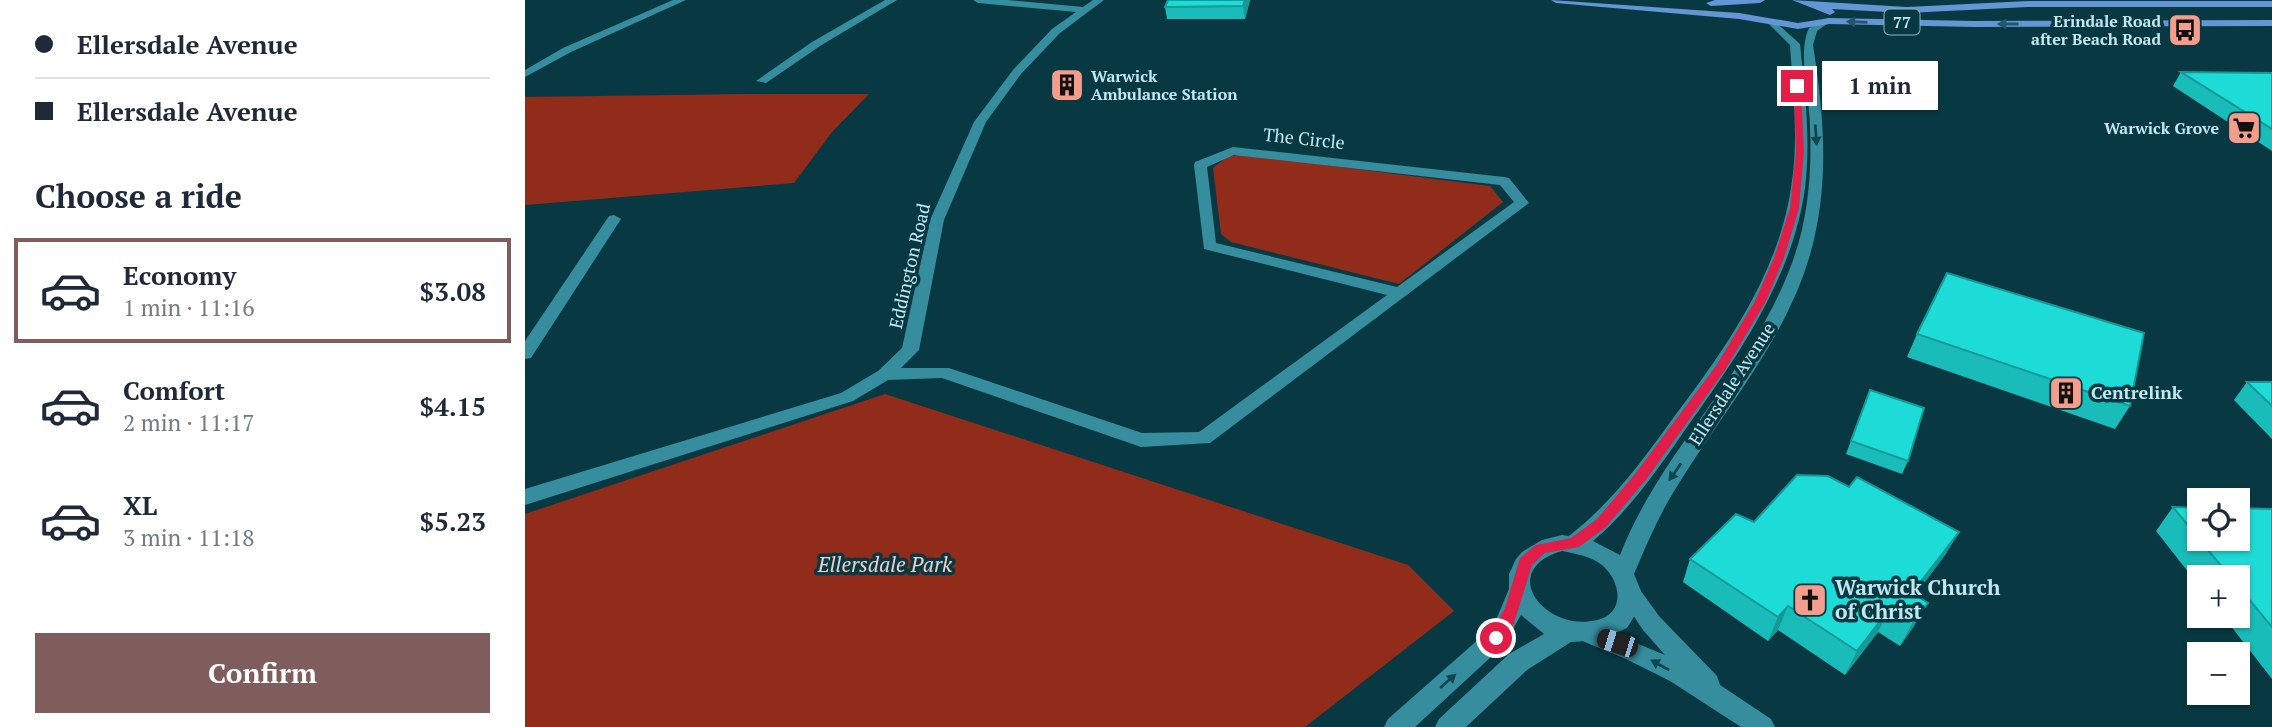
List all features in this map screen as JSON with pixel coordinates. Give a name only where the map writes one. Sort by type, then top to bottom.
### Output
[{"type":"main road","points":[[1556,0],[1766,20],[1798,26],[1826,22],[1832,16],[1820,6],[1797,0]]},
{"type":"main road","points":[[1673,0],[1707,3],[1756,1]]},
{"type":"main road","points":[[1756,1],[1748,10],[1766,20]]},
{"type":"main road","name":"77","points":[[1820,6],[1907,10],[2016,4],[2272,4]]},
{"type":"main road","name":"77","points":[[1826,22],[2272,23]]},
{"type":"street","points":[[525,74],[567,50],[681,0]]},
{"type":"street","points":[[762,81],[816,44],[892,0]]},
{"type":"street","points":[[978,0],[1082,10]]},
{"type":"street","name":"Eddington Road","points":[[525,497],[847,397],[884,375],[911,350],[937,220],[980,122],[1017,72],[1056,31],[1099,0]]},
{"type":"street","name":"Ellersdale Avenue","points":[[1574,544],[1601,523],[1640,477],[1721,367],[1761,301],[1779,258],[1795,208],[1800,152],[1795,44],[1766,20]]},
{"type":"street","name":"Ellersdale Avenue","points":[[1448,727],[1518,662],[1578,632],[1602,631],[1623,616],[1633,543],[1663,489],[1743,375],[1781,307],[1799,263],[1813,211],[1817,176],[1808,45],[1812,30],[1826,22]]},
{"type":"street","name":"The Circle","points":[[884,375],[943,372],[1141,440],[1203,438],[1400,293],[1522,203],[1504,181],[1233,151],[1200,166],[1209,246],[1400,293]]},
{"type":"street","points":[[525,354],[614,219]]},
{"type":"street","name":"Ellersdale Avenue","points":[[1397,727],[1496,638],[1505,626],[1520,589],[1521,570],[1532,554],[1551,545],[1574,544],[1608,556],[1627,584]]},
{"type":"street","points":[[1627,584],[1651,623],[1720,697]]},
{"type":"street","points":[[1520,589],[1531,611],[1553,627],[1578,632],[1639,653],[1720,697],[1762,727]]},
{"type":"green space","points":[[869,94],[832,132],[794,183],[525,205],[525,97]]},
{"type":"green space","points":[[1239,154],[1490,186],[1503,202],[1399,284],[1231,242],[1221,234],[1213,168],[1226,158]]},
{"type":"green space","name":"Ellersdale Park","points":[[885,394],[1408,565],[1454,611],[1305,727],[525,727],[525,514]]},
{"type":"building","points":[[1168,0],[1245,0],[1243,6],[1165,7]]},
{"type":"building","points":[[2181,72],[2272,73],[2272,129]]},
{"type":"building","name":"Centrelink","points":[[1947,273],[2144,333],[2130,406],[1917,334]]},
{"type":"building","points":[[2247,382],[2272,382],[2272,406]]},
{"type":"building","points":[[1870,390],[1924,408],[1908,461],[1851,441]]},
{"type":"building","name":"Warwick Church of Christ","points":[[1797,475],[1828,476],[1849,487],[1857,477],[1959,532],[1912,593],[1928,603],[1913,622],[1890,608],[1857,651],[1788,606],[1778,617],[1690,559],[1736,514],[1754,522]]},
{"type":"building","points":[[2173,507],[2187,508],[2187,524]]},
{"type":"building","points":[[2250,508],[2272,509],[2272,627],[2250,600],[2250,565],[2220,565],[2209,551],[2250,551]]},
{"type":"place","name":"Erindale Road after Beach Road","points":[[2185,30]]},
{"type":"place","name":"Warwick Ambulance Station","points":[[1067,85]]},
{"type":"place","name":"Warwick Grove","points":[[2244,128]]},
{"type":"place","name":"Centrelink","points":[[2066,393]]},
{"type":"place","name":"Warwick Church of Christ","points":[[1810,600]]},
{"type":"route","points":[[1496,638],[1505,626],[1520,589],[1519,579],[1525,562],[1532,554],[1551,545],[1574,544],[1601,523],[1640,477],[1721,367],[1761,301],[1779,258],[1795,208],[1800,152],[1797,86]]}]
